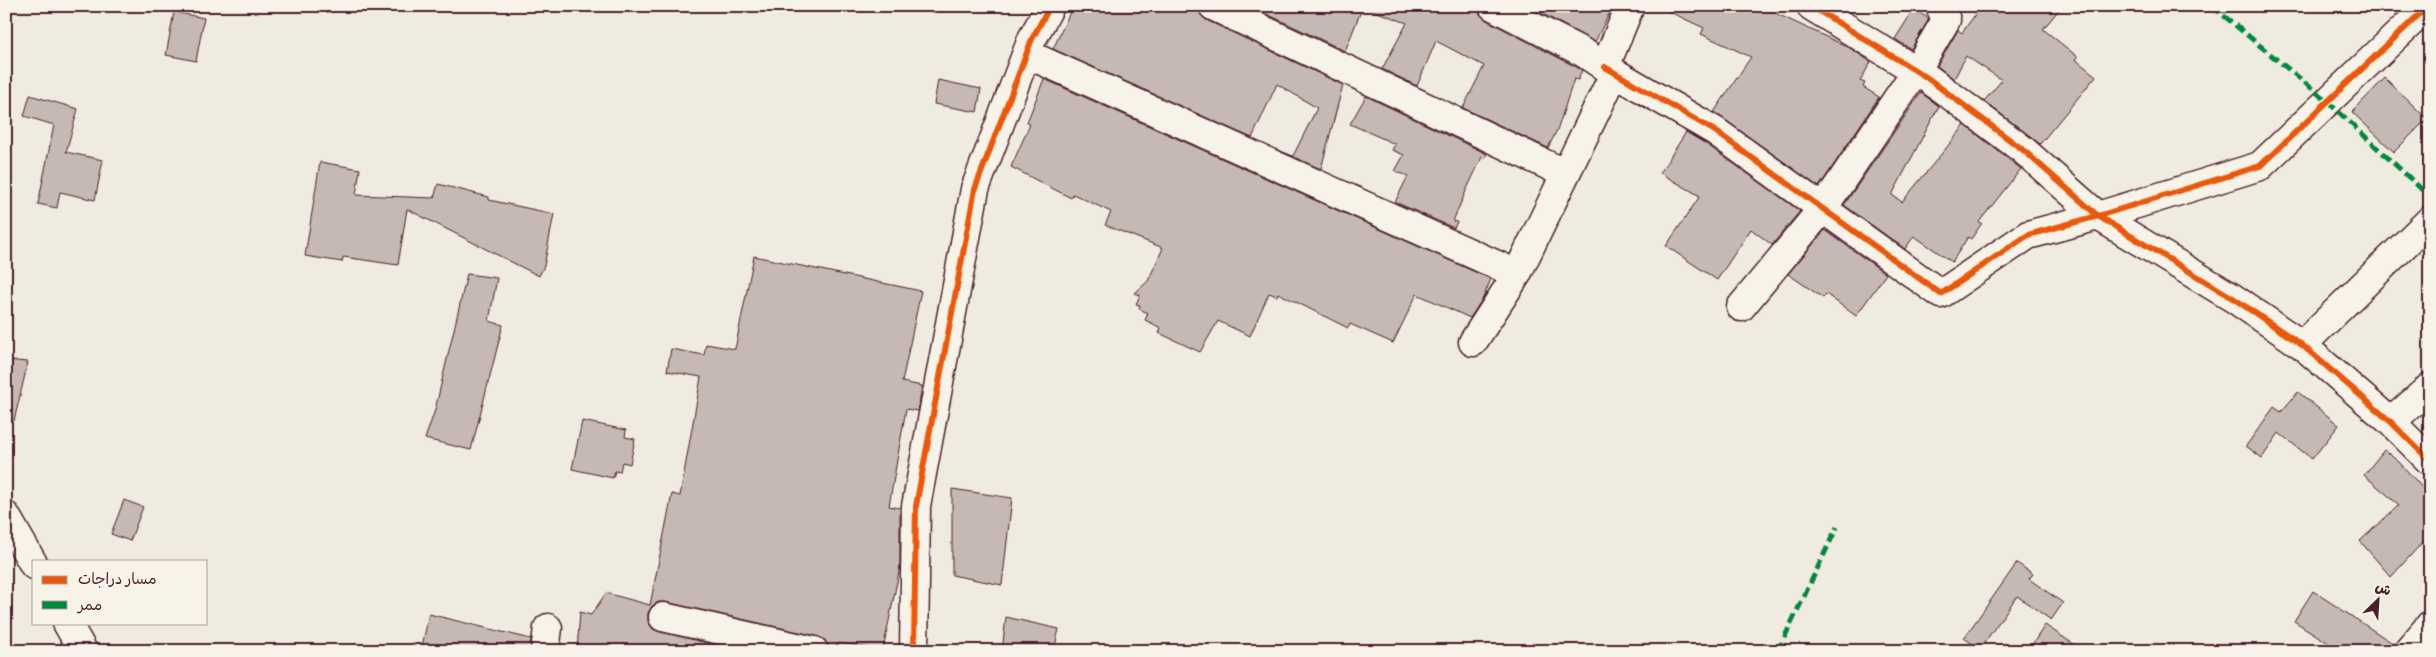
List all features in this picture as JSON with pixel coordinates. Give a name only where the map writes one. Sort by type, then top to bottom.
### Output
[{"type":"street","points":[[914,651],[916,506],[974,188],[1032,39],[1050,6]]},
{"type":"street","points":[[1213,6],[1564,173]]},
{"type":"street","points":[[1493,6],[1584,53],[1715,131],[1941,294],[2028,234],[2098,216],[2260,166],[2428,6]]},
{"type":"street","points":[[1473,342],[1516,274],[1564,173],[1610,70],[1630,6]]},
{"type":"street","points":[[1811,6],[1916,72],[2022,149],[2098,216],[2233,298],[2302,345],[2391,422],[2430,461]]},
{"type":"street","points":[[1741,306],[1823,208],[1916,72],[1946,20],[1940,6]]},
{"type":"street","points":[[1027,54],[1516,274]]},
{"type":"street","points":[[2302,345],[2430,220]]},
{"type":"street","points":[[2391,422],[2430,387]]},
{"type":"street","points":[[6,516],[32,562]]},
{"type":"street","points":[[663,617],[814,651]]},
{"type":"street","points":[[68,624],[83,651]]},
{"type":"street","points":[[2408,651],[2430,625]]},
{"type":"building","points":[[1073,6],[1198,6],[1200,14],[1206,20],[1343,85],[1321,169],[1278,150],[1293,156],[1317,108],[1277,84],[1252,138],[1053,49]]},
{"type":"building","points":[[1250,6],[1363,6],[1345,51]]},
{"type":"building","points":[[1370,6],[1477,6],[1480,14],[1486,20],[1582,70],[1578,80],[1574,79],[1558,128],[1548,148],[1463,108],[1484,66],[1436,41],[1417,86],[1382,69],[1407,23],[1369,9]]},
{"type":"building","points":[[1528,6],[1613,6],[1595,42]]},
{"type":"building","points":[[1657,6],[1760,6],[1850,48],[1871,62],[1860,81],[1865,83],[1863,87],[1879,97],[1819,187],[1714,112],[1751,57],[1701,34],[1704,28]]},
{"type":"building","points":[[1981,6],[2062,6],[2043,29],[2078,57],[2075,59],[2096,76],[2040,144],[1984,101],[2002,80],[1966,56],[1954,79],[1937,66],[1958,30],[1962,33]]},
{"type":"building","points":[[1914,9],[1929,19],[1911,49],[1895,39]]},
{"type":"building","points":[[174,12],[204,18],[196,61],[166,55]]},
{"type":"building","points":[[2385,78],[2427,119],[2394,152],[2352,112]]},
{"type":"building","points":[[1044,79],[1491,279],[1483,298],[1470,318],[1417,294],[1393,343],[1350,324],[1348,328],[1278,293],[1277,296],[1269,293],[1250,336],[1218,321],[1200,352],[1159,333],[1161,328],[1145,320],[1148,313],[1139,309],[1140,305],[1136,304],[1140,295],[1135,293],[1148,281],[1163,248],[1105,225],[1111,212],[1073,194],[1071,198],[1011,167],[1030,124],[1027,122]]},
{"type":"building","points":[[938,80],[981,89],[977,112],[934,104]]},
{"type":"building","points":[[1921,93],[1939,106],[1892,195],[1902,202],[1965,125],[2021,169],[1979,222],[1982,223],[1971,239],[1968,237],[1952,262],[1914,236],[1905,249],[1844,205]]},
{"type":"building","points":[[30,95],[78,109],[66,152],[103,160],[95,200],[60,192],[57,208],[38,204],[54,125],[24,116]]},
{"type":"building","points":[[1366,96],[1487,154],[1485,158],[1482,157],[1466,191],[1453,221],[1457,222],[1454,228],[1395,202],[1408,176],[1395,171],[1404,155],[1392,150],[1395,144],[1350,124]]},
{"type":"building","points":[[1686,132],[1706,144],[1800,211],[1772,245],[1751,229],[1717,280],[1666,246],[1700,196],[1660,173]]},
{"type":"building","points":[[320,162],[360,169],[356,195],[434,198],[438,184],[489,197],[489,200],[554,214],[544,266],[539,276],[407,209],[398,265],[343,257],[342,262],[305,256]]},
{"type":"building","points":[[1825,230],[1886,274],[1856,316],[1826,294],[1823,298],[1788,274]]},
{"type":"building","points":[[754,256],[921,291],[902,382],[922,386],[918,411],[906,409],[889,506],[900,508],[900,567],[883,650],[839,643],[838,651],[829,651],[825,640],[817,636],[666,602],[658,602],[652,606],[648,613],[648,622],[653,629],[742,651],[577,651],[580,612],[591,615],[606,593],[650,605],[672,494],[680,496],[701,377],[667,371],[671,349],[704,355],[706,344],[735,349]]},
{"type":"building","points":[[467,274],[497,278],[489,321],[503,325],[471,450],[425,439],[435,410]]},
{"type":"building","points":[[6,360],[28,362],[14,421],[6,420]]},
{"type":"building","points":[[2298,392],[2339,425],[2312,459],[2279,433],[2262,458],[2246,446],[2274,407],[2281,412]]},
{"type":"building","points":[[582,421],[626,430],[625,437],[635,439],[630,464],[622,462],[620,472],[615,471],[613,478],[572,469]]},
{"type":"building","points":[[2384,450],[2399,462],[2430,496],[2430,534],[2391,577],[2360,541],[2399,505],[2364,475]]},
{"type":"building","points":[[952,489],[1012,498],[1002,585],[952,575]]},
{"type":"building","points":[[124,500],[143,507],[130,541],[111,534]]},
{"type":"building","points":[[2017,563],[2033,574],[2029,579],[2063,603],[2051,620],[2017,596],[1980,649],[1964,638]]},
{"type":"building","points":[[2313,591],[2394,644],[2393,651],[2341,651],[2294,621]]},
{"type":"building","points":[[429,614],[531,639],[530,651],[421,651]]},
{"type":"building","points":[[1006,617],[1059,629],[1054,651],[1002,651]]},
{"type":"building","points":[[2045,625],[2084,651],[2028,651]]},
{"type":"marked path","points":[[2212,6],[2327,101],[2430,197]]},
{"type":"marked path","points":[[1778,651],[1837,527]]},
{"type":"cycle path","points":[[914,651],[916,506],[975,189],[1032,39],[1050,6]]},
{"type":"cycle path","points":[[1811,6],[1926,77],[2022,149],[2098,216],[2233,298],[2302,345],[2391,422],[2430,461]]},
{"type":"cycle path","points":[[1605,67],[1715,131],[1941,294],[2028,235],[2098,216],[2260,166],[2428,6]]}]
